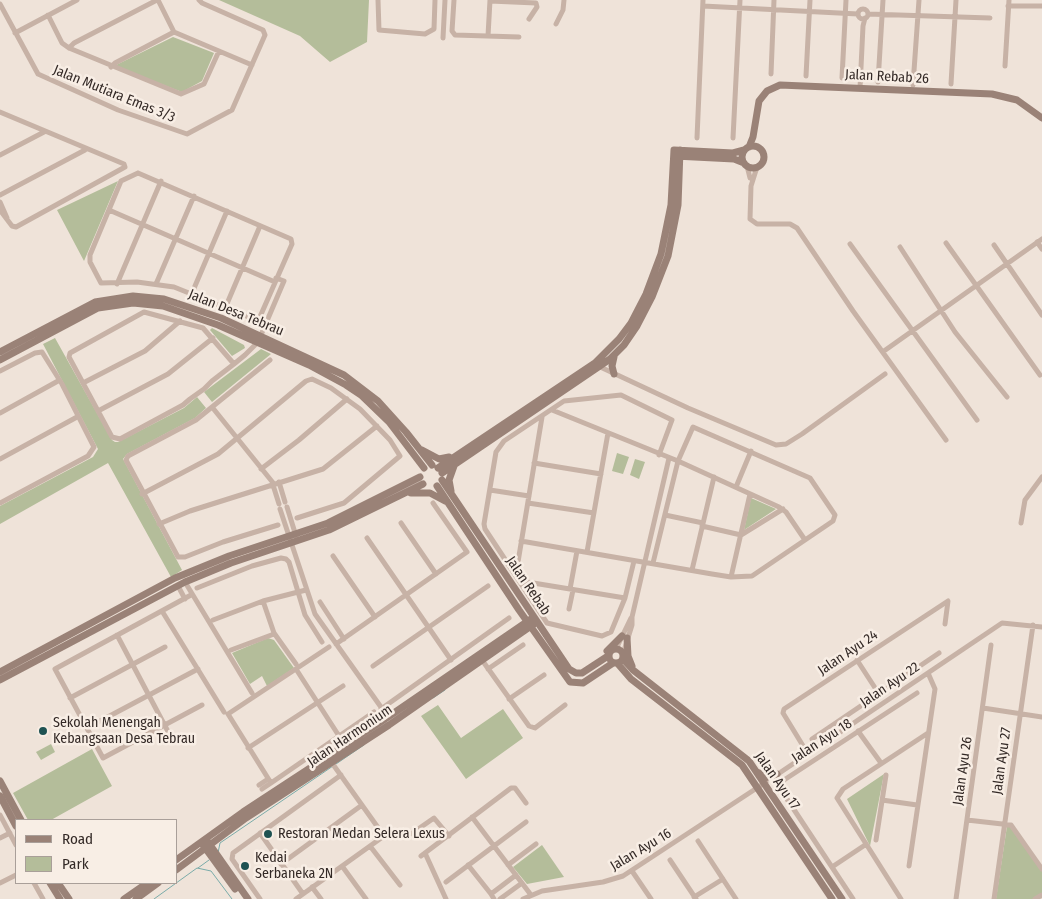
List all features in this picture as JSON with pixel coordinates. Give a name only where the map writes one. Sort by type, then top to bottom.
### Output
[{"type":"street","points":[[15,32],[77,0]]},
{"type":"street","points":[[69,48],[74,43],[157,0],[174,32],[252,65]]},
{"type":"street","name":"Jalan Mutiara Emas 3/3","points":[[0,4],[38,74],[118,110],[184,134],[193,132],[232,110],[265,33],[199,0]]},
{"type":"street","points":[[378,0],[379,30],[430,34],[434,30],[436,0]]},
{"type":"street","points":[[443,38],[445,0]]},
{"type":"street","points":[[454,0],[452,31],[455,35],[519,37]]},
{"type":"street","points":[[488,36],[490,0],[536,3],[537,7],[529,19]]},
{"type":"street","points":[[556,24],[564,10],[564,0]]},
{"type":"street","points":[[697,138],[703,0]]},
{"type":"street","points":[[733,138],[740,0]]},
{"type":"street","points":[[771,74],[774,0]]},
{"type":"street","points":[[806,76],[810,0]]},
{"type":"street","points":[[842,78],[846,0]]},
{"type":"street","points":[[878,82],[883,0]]},
{"type":"street","points":[[912,85],[919,0]]},
{"type":"street","points":[[950,84],[956,0]]},
{"type":"street","points":[[1005,66],[1009,3],[1042,6]]},
{"type":"street","points":[[703,6],[845,13],[863,16],[882,14],[990,18]]},
{"type":"street","points":[[48,16],[62,43],[69,48],[110,67],[181,94],[186,94],[204,83],[219,51]]},
{"type":"street","points":[[860,88],[863,16]]},
{"type":"street","points":[[110,67],[115,62],[174,32]]},
{"type":"street","name":"Jalan Rebab 26","points":[[746,149],[754,129],[759,101],[767,91],[775,86],[1000,95],[1023,103],[1042,118]]},
{"type":"street","points":[[0,112],[85,150],[124,164],[125,167],[16,227],[11,224],[0,210]]},
{"type":"street","name":"Jalan Rebab 26","points":[[754,129],[757,148]]},
{"type":"street","points":[[0,155],[44,132]]},
{"type":"street","points":[[677,153],[733,153],[757,148],[763,157],[757,167],[751,186],[749,214],[751,221],[757,224],[795,226],[853,311],[884,350],[946,440]]},
{"type":"street","points":[[746,149],[742,158],[746,165],[751,186]]},
{"type":"street","points":[[0,195],[85,150]]},
{"type":"street","points":[[677,153],[734,159],[746,165],[757,167]]},
{"type":"street","points":[[614,374],[612,366],[616,354],[637,326],[662,271],[675,225],[679,171],[677,153]]},
{"type":"street","points":[[438,475],[596,365],[631,323],[654,276],[668,225],[677,153]]},
{"type":"street","points":[[679,171],[683,163],[692,156]]},
{"type":"street","points":[[141,173],[161,181],[291,239],[292,244],[258,320],[192,293],[156,284],[101,283],[90,262],[90,255],[121,181],[141,173]]},
{"type":"street","points":[[117,284],[161,181]]},
{"type":"street","points":[[156,284],[194,196]]},
{"type":"street","points":[[0,202],[11,224]]},
{"type":"street","points":[[109,210],[275,282],[284,281],[259,339],[234,364],[183,405],[117,440],[112,437],[69,357],[70,353],[138,314],[150,313],[203,328],[234,364]]},
{"type":"street","points":[[192,293],[227,211]]},
{"type":"street","points":[[226,306],[260,226]]},
{"type":"street","points":[[884,350],[1008,265],[1040,240],[1042,249]]},
{"type":"street","points":[[946,243],[1040,375]]},
{"type":"street","points":[[850,244],[977,420]]},
{"type":"street","points":[[994,245],[1042,315]]},
{"type":"street","points":[[900,247],[941,311],[976,360],[1007,397]]},
{"type":"street","points":[[275,282],[280,289]]},
{"type":"street","name":"Jalan Desa Tebrau","points":[[0,352],[63,322],[98,308],[145,302],[198,317],[259,339],[346,385],[374,407],[438,475]]},
{"type":"street","points":[[83,383],[145,351],[180,321]]},
{"type":"street","name":"Jalan Desa Tebrau","points":[[0,360],[63,322]]},
{"type":"street","points":[[98,411],[168,374],[213,338]]},
{"type":"street","points":[[0,371],[39,352],[45,356],[58,381],[62,384],[93,444],[92,452],[0,503]]},
{"type":"street","points":[[414,448],[439,459],[454,455],[616,354]]},
{"type":"street","points":[[270,360],[196,420],[127,458],[126,463],[178,557],[185,557],[216,544],[278,525]]},
{"type":"street","points":[[596,365],[776,445],[786,444],[802,434],[885,374]]},
{"type":"street","points":[[142,494],[218,454],[306,381],[312,379],[347,399],[377,426],[390,440],[400,456],[344,503],[297,518]]},
{"type":"street","points":[[0,413],[58,381]]},
{"type":"street","points":[[634,560],[625,598],[611,632],[602,636],[547,623],[485,529],[498,446],[564,401],[621,395],[672,420],[660,454]]},
{"type":"street","points":[[261,469],[347,399]]},
{"type":"street","points":[[212,407],[275,484],[287,507],[306,590],[315,614],[388,717]]},
{"type":"street","points":[[552,410],[660,454],[783,509],[805,540]]},
{"type":"street","points":[[0,459],[78,417]]},
{"type":"street","points":[[516,575],[542,417]]},
{"type":"street","points":[[159,524],[190,511],[327,466],[377,426]]},
{"type":"street","points":[[522,541],[577,550],[653,564],[731,577],[752,576],[833,521],[835,515],[810,478],[697,427],[691,428],[678,462],[653,564]]},
{"type":"street","points":[[587,552],[608,433]]},
{"type":"street","points":[[412,480],[418,466],[414,448]]},
{"type":"street","name":"Jalan Desa Tebrau","points":[[414,448],[424,468]]},
{"type":"street","points":[[736,487],[751,451]]},
{"type":"street","points":[[420,477],[424,484],[430,488],[454,455]]},
{"type":"street","name":"Jalan Rebab","points":[[451,501],[572,671],[582,673],[596,665],[608,656],[612,650],[616,649],[632,625],[632,617],[669,458]]},
{"type":"street","points":[[534,463],[601,474]]},
{"type":"street","points":[[406,494],[430,493],[451,501],[449,480],[454,465]]},
{"type":"street","points":[[0,680],[181,584],[344,517],[420,477],[424,468],[438,475]]},
{"type":"street","name":"Jalan Rebab","points":[[438,475],[451,501],[518,610],[570,682],[583,683],[619,660],[624,637]]},
{"type":"street","points":[[1020,524],[1025,500],[1042,477]]},
{"type":"street","points":[[692,570],[714,478]]},
{"type":"street","points":[[275,484],[283,518],[293,539]]},
{"type":"street","points":[[0,672],[176,578],[229,556],[348,522],[424,484]]},
{"type":"street","points":[[490,490],[528,500],[594,513]]},
{"type":"street","points":[[731,577],[750,494]]},
{"type":"street","points":[[336,644],[467,552],[432,503]]},
{"type":"street","points":[[283,518],[287,507]]},
{"type":"street","points":[[665,515],[741,535],[783,509]]},
{"type":"street","points":[[401,523],[436,574]]},
{"type":"street","points":[[367,538],[451,660]]},
{"type":"street","points":[[569,609],[577,550]]},
{"type":"street","points":[[333,556],[375,617]]},
{"type":"street","points":[[197,588],[252,566],[281,558],[286,559],[289,562],[305,615],[322,642]]},
{"type":"street","points":[[521,581],[625,598]]},
{"type":"street","points":[[181,584],[192,596],[252,693]]},
{"type":"street","points":[[181,584],[185,599]]},
{"type":"street","points":[[374,666],[488,586]]},
{"type":"street","points":[[213,620],[263,601],[306,590]]},
{"type":"street","points":[[192,596],[56,667],[70,698],[103,758],[202,705]]},
{"type":"street","points":[[263,601],[274,634],[339,736]]},
{"type":"street","name":"Jalan Ayu 24","points":[[808,754],[783,711],[948,601],[945,624]]},
{"type":"street","points":[[320,602],[344,638]]},
{"type":"street","points":[[518,610],[520,615],[519,631],[537,637]]},
{"type":"street","points":[[162,611],[270,781]]},
{"type":"street","points":[[381,709],[510,618]]},
{"type":"street","name":"Jalan Harmonium","points":[[178,859],[206,844],[332,763],[482,660],[536,619]]},
{"type":"street","name":"Jalan Ayu 22","points":[[757,788],[1002,623],[1042,626]]},
{"type":"street","name":"Jalan Ayu 27","points":[[994,899],[1033,625]]},
{"type":"street","name":"Jalan Harmonium","points":[[178,868],[266,797],[519,631]]},
{"type":"street","points":[[117,634],[173,741]]},
{"type":"street","points":[[231,650],[274,634]]},
{"type":"street","points":[[596,665],[624,637]]},
{"type":"street","points":[[598,674],[615,670],[630,673],[624,637]]},
{"type":"street","points":[[488,669],[523,645]]},
{"type":"street","name":"Jalan Ayu 26","points":[[956,899],[991,645]]},
{"type":"street","points":[[70,698],[166,648]]},
{"type":"street","points":[[227,713],[296,667],[329,648]]},
{"type":"street","points":[[616,649],[619,660]]},
{"type":"street","points":[[812,738],[939,653]]},
{"type":"street","points":[[608,656],[619,660]]},
{"type":"street","points":[[482,660],[532,728],[535,728],[565,705]]},
{"type":"street","name":"Jalan Ayu 17","points":[[619,660],[630,673],[745,768],[832,899]]},
{"type":"street","points":[[857,660],[879,694]]},
{"type":"street","points":[[87,728],[198,669]]},
{"type":"street","name":"Jalan Ayu 17","points":[[630,673],[736,749],[756,770],[842,899]]},
{"type":"street","points":[[909,866],[935,689],[928,673]]},
{"type":"street","points":[[509,699],[544,675]]},
{"type":"street","points":[[248,748],[343,686]]},
{"type":"street","name":"Jalan Ayu 18","points":[[853,899],[781,790],[780,784],[917,692]]},
{"type":"street","points":[[982,708],[1042,717]]},
{"type":"street","points":[[266,797],[259,788],[374,712]]},
{"type":"street","points":[[858,731],[881,763]]},
{"type":"street","points":[[901,899],[865,845],[837,798],[838,792],[928,733]]},
{"type":"street","points":[[296,899],[384,836],[332,763]]},
{"type":"street","points":[[756,770],[765,778],[777,774]]},
{"type":"street","points":[[260,899],[232,855],[341,775]]},
{"type":"street","points":[[876,840],[886,775]]},
{"type":"street","points":[[0,782],[20,819]]},
{"type":"street","points":[[446,899],[423,855],[512,788],[526,804]]},
{"type":"street","name":"Jalan Ayu 16","points":[[522,899],[542,891],[611,880],[632,871],[757,788]]},
{"type":"street","points":[[0,796],[15,824]]},
{"type":"street","points":[[882,800],[917,805]]},
{"type":"street","points":[[281,864],[362,805]]},
{"type":"street","points":[[0,815],[15,843]]},
{"type":"street","points":[[472,817],[531,895]]},
{"type":"street","points":[[411,834],[434,818],[449,836]]},
{"type":"street","points":[[967,820],[1005,825],[1014,829],[1042,869]]},
{"type":"street","points":[[446,882],[526,822]]},
{"type":"street","points":[[0,838],[10,833]]},
{"type":"street","points":[[260,833],[303,894]]},
{"type":"street","points":[[698,842],[736,899]]},
{"type":"street","points":[[206,844],[243,899]]},
{"type":"street","points":[[508,865],[536,844]]},
{"type":"street","points":[[832,867],[865,845]]},
{"type":"street","points":[[370,846],[400,885]]},
{"type":"street","points":[[214,856],[248,899]]},
{"type":"street","points":[[670,860],[695,898],[723,879]]},
{"type":"street","points":[[468,865],[492,896],[516,875]]},
{"type":"street","points":[[342,866],[366,899]]},
{"type":"street","points":[[632,871],[651,899]]},
{"type":"street","points":[[0,884],[15,876]]},
{"type":"street","points":[[35,884],[43,899]]},
{"type":"street","points":[[51,884],[60,899]]},
{"type":"street","points":[[59,884],[69,899]]},
{"type":"street","points":[[124,899],[146,884]]},
{"type":"street","points":[[136,899],[157,884]]},
{"type":"street","points":[[522,899],[524,885]]},
{"type":"street","points":[[500,899],[524,885],[542,891]]},
{"type":"street","points":[[312,887],[321,899]]},
{"type":"street","points":[[1035,899],[1042,895]]},
{"type":"green space","points":[[219,0],[369,0],[367,42],[330,62],[300,36]]},
{"type":"green space","points":[[173,37],[214,53],[202,81],[182,92],[114,66]]},
{"type":"green space","points":[[118,181],[115,188],[84,261],[57,210]]},
{"type":"green space","points":[[212,328],[244,345],[245,348],[232,356],[210,330]]},
{"type":"green space","points":[[55,338],[112,440],[115,442],[184,408],[197,397],[206,408],[195,418],[127,454],[123,459],[182,570],[171,577],[108,463],[0,524],[0,506],[93,457],[98,449],[43,344]]},
{"type":"green space","points":[[261,349],[271,354],[212,402],[204,392]]},
{"type":"green space","points":[[617,453],[629,457],[623,474],[612,471]]},
{"type":"green space","points":[[635,459],[645,462],[639,479],[630,475]]},
{"type":"green space","points":[[751,498],[776,509],[744,530]]},
{"type":"green space","points":[[268,638],[274,640],[294,668],[267,686],[262,676],[250,684],[232,653]]},
{"type":"green space","points":[[438,705],[461,738],[503,709],[523,738],[466,779],[421,716]]},
{"type":"green space","points":[[51,744],[55,752],[41,760],[36,752]]},
{"type":"green space","points":[[92,749],[112,786],[53,819],[27,819],[13,793]]},
{"type":"green space","points":[[884,774],[870,846],[847,799]]},
{"type":"green space","points":[[1007,826],[1010,826],[1042,871],[1042,893],[1033,899],[996,899]]},
{"type":"green space","points":[[542,845],[564,877],[527,884],[513,867]]},
{"type":"waterway","points":[[433,698],[445,690]]},
{"type":"waterway","points":[[336,764],[364,745]]},
{"type":"waterway","points":[[218,853],[220,843],[333,766]]},
{"type":"waterway","points":[[198,868],[209,860]]},
{"type":"waterway","points":[[178,882],[197,868],[211,871],[232,899]]},
{"type":"waterway","points":[[154,899],[175,884]]},
{"type":"place","name":"Sekolah Menengah Kebangsaan Desa Tebrau","points":[[43,731]]},
{"type":"place","name":"Restoran Medan Selera Lexus","points":[[268,834]]},
{"type":"place","name":"Kedai Serbaneka 2N","points":[[245,866]]}]
